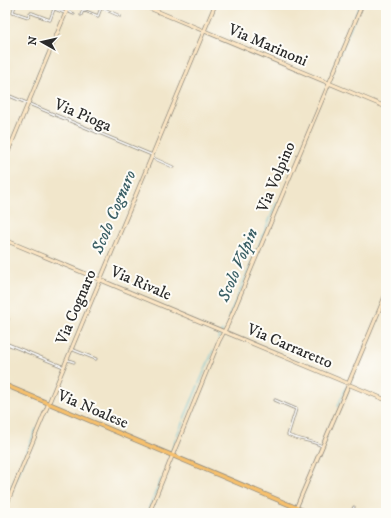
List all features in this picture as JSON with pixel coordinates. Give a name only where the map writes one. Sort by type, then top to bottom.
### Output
[{"type":"main road","name":"Via Noalese","points":[[5,386],[309,513]]},
{"type":"street","points":[[16,5],[13,12],[28,17],[30,13],[32,13],[50,20],[54,9]]},
{"type":"street","points":[[45,5],[74,14]]},
{"type":"street","points":[[5,158],[69,5]]},
{"type":"street","points":[[95,5],[120,16]]},
{"type":"street","name":"Via Marinoni","points":[[142,5],[386,107]]},
{"type":"street","name":"Via Cognaro","points":[[5,508],[215,5]]},
{"type":"street","name":"Via Volpino","points":[[149,513],[223,331],[362,5]]},
{"type":"street","points":[[81,15],[83,10],[98,16],[101,8]]},
{"type":"street","name":"Via Pioga","points":[[5,94],[152,156],[173,167]]},
{"type":"street","name":"Via Rivale","points":[[5,240],[223,331]]},
{"type":"street","points":[[296,508],[386,294]]},
{"type":"street","points":[[5,316],[8,319],[5,327]]},
{"type":"street","name":"Via Carraretto","points":[[223,331],[386,400]]},
{"type":"street","points":[[5,343],[64,367]]},
{"type":"street","points":[[72,349],[96,359]]},
{"type":"street","points":[[67,360],[74,362]]},
{"type":"street","points":[[275,400],[296,409],[288,435],[322,446]]},
{"type":"street","points":[[351,513],[354,507]]},
{"type":"waterway","name":"Scolo Volpin","points":[[333,69],[360,5]]},
{"type":"waterway","points":[[35,83],[48,51]]},
{"type":"waterway","name":"Scolo Volpin","points":[[229,317],[277,202]]},
{"type":"waterway","name":"Scolo Volpin","points":[[218,339],[222,331]]},
{"type":"waterway","name":"Scolo Volpin","points":[[171,454],[175,440],[213,351]]},
{"type":"waterway","points":[[338,406],[346,387]]},
{"type":"waterway","name":"Scolo Cognaro","points":[[6,502],[36,429]]},
{"type":"waterway","name":"Scolo Volpin","points":[[147,513],[161,479]]}]
